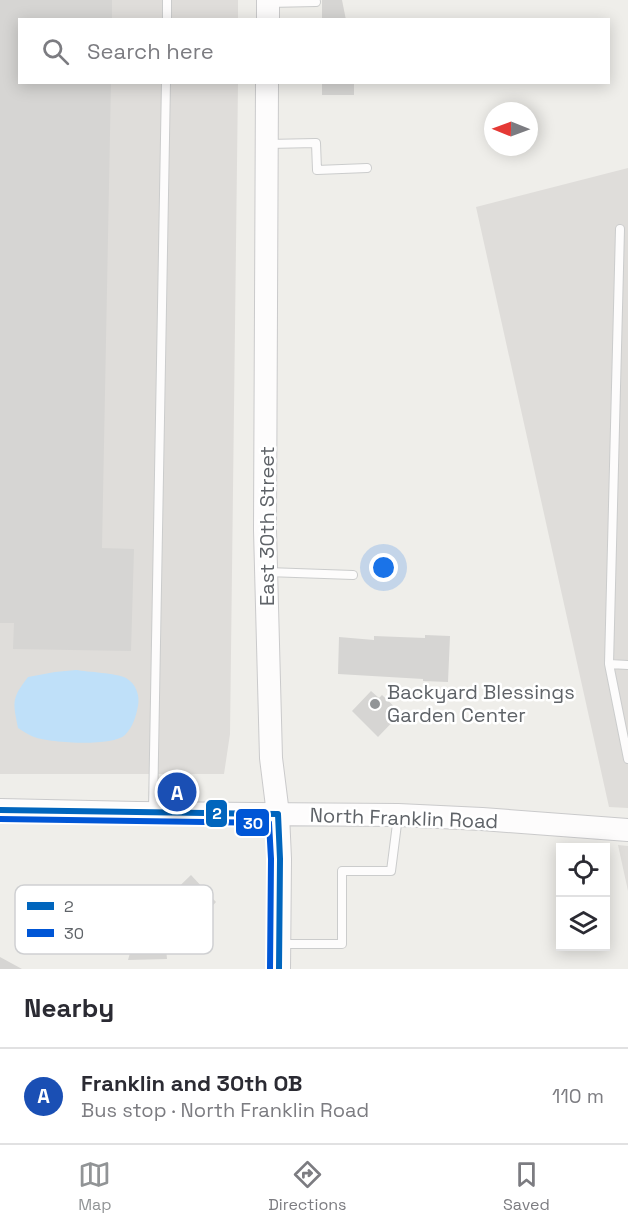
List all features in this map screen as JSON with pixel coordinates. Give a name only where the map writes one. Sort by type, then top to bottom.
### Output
[{"type":"main road","name":"East 30th Street","points":[[267,84],[265,518],[271,758],[278,814],[280,859],[279,969]]},
{"type":"main road","name":"North Franklin Road","points":[[0,810],[398,815],[628,830]]},
{"type":"lane","points":[[167,0],[167,18]]},
{"type":"lane","points":[[268,8],[316,2]]},
{"type":"lane","points":[[153,813],[166,84]]},
{"type":"lane","points":[[267,144],[316,143],[317,170],[367,168]]},
{"type":"lane","points":[[620,229],[609,664],[628,759]]},
{"type":"lane","points":[[266,572],[353,574]]},
{"type":"lane","points":[[609,664],[628,665]]},
{"type":"lane","points":[[279,944],[342,944],[342,871],[391,871],[398,815]]},
{"type":"shaded area","points":[[0,0],[238,0],[238,18],[18,18],[18,84],[238,84],[230,734],[224,774],[0,774]]},
{"type":"shaded area","points":[[628,168],[628,808],[609,807],[476,207]]},
{"type":"shaded area","points":[[618,845],[628,846],[628,891]]},
{"type":"water","points":[[76,670],[116,675],[132,683],[138,694],[138,706],[132,725],[125,735],[108,741],[67,742],[34,737],[18,728],[15,701],[28,677]]},
{"type":"building","points":[[0,0],[112,0],[112,18],[18,18],[18,84],[111,84],[102,548],[134,549],[131,651],[13,649],[14,623],[0,623]]},
{"type":"building","points":[[322,0],[342,0],[346,18],[322,18]]},
{"type":"building","points":[[322,84],[354,84],[354,95],[322,95]]},
{"type":"building","points":[[425,635],[450,636],[448,682],[338,674],[339,637],[374,640],[374,636],[425,638]]},
{"type":"building","points":[[371,691],[379,698],[382,695],[401,713],[378,737],[352,711]]},
{"type":"building","points":[[191,875],[200,885],[181,885]]},
{"type":"building","points":[[130,954],[167,954],[167,959],[128,960]]},
{"type":"building","points":[[0,957],[22,969],[0,969]]},
{"type":"transit line","name":"2","points":[[0,810],[278,814],[279,969]]},
{"type":"transit line","name":"30","points":[[0,819],[269,823],[270,969]]},
{"type":"place","name":"Backyard Blessings Garden Center","points":[[375,704]]},
{"type":"place","name":"Franklin and 30th OB","points":[[177,792]]}]
